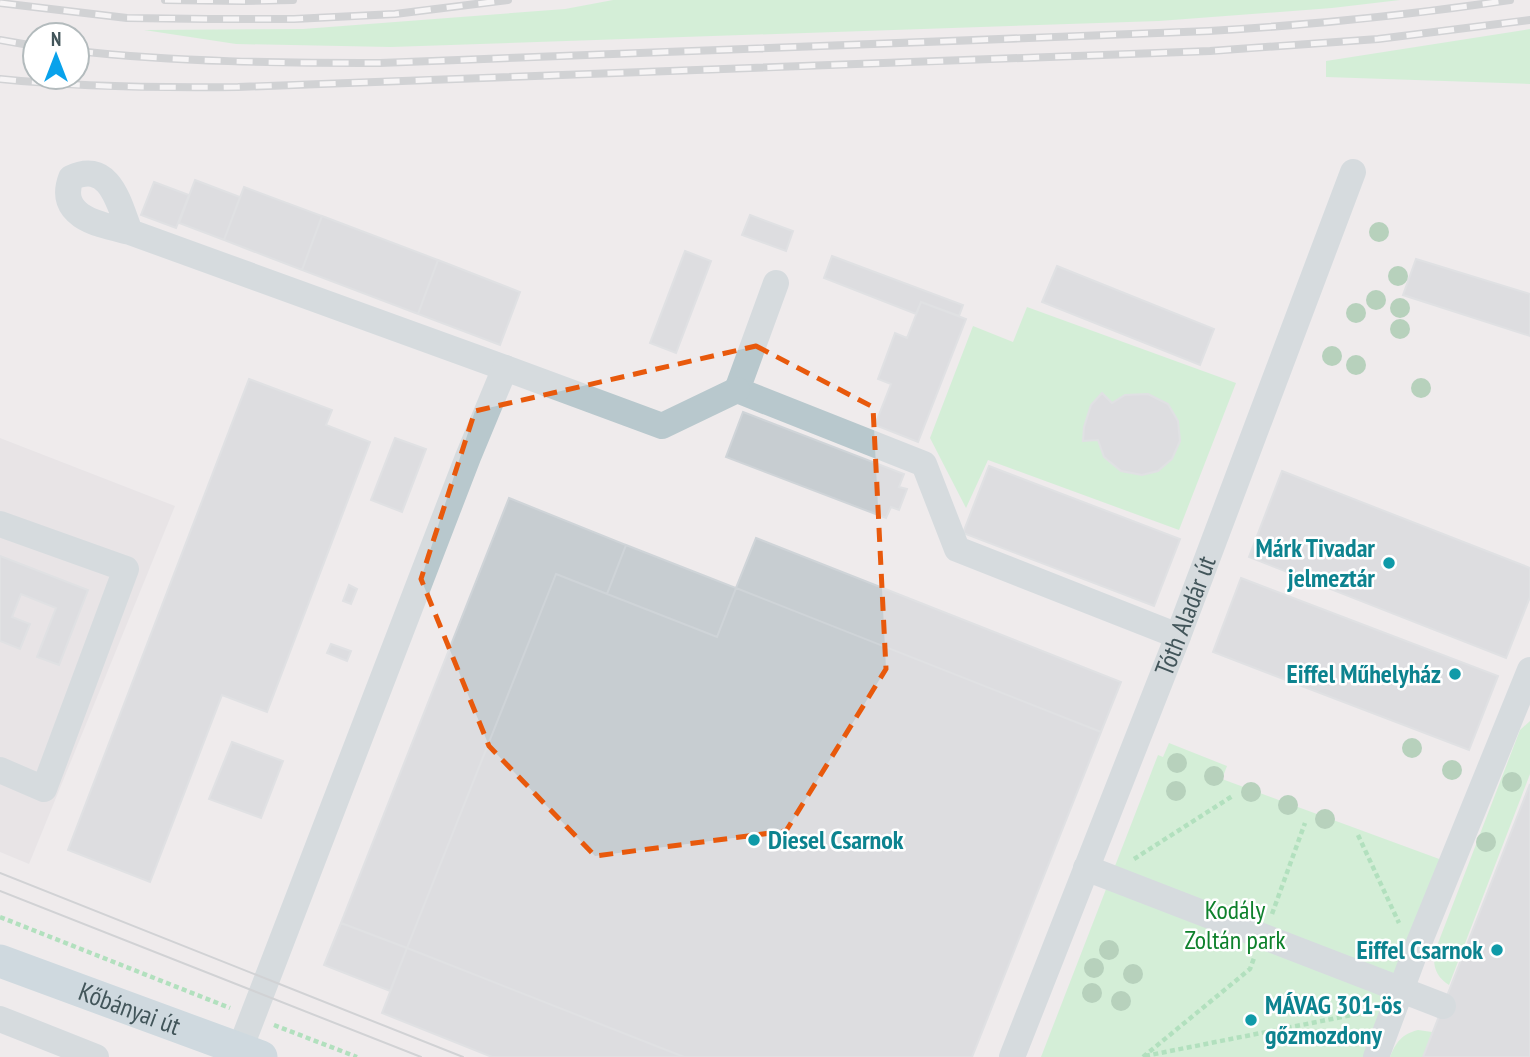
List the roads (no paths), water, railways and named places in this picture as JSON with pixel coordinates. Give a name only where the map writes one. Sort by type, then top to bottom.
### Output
[{"type":"main road","name":"Kőbányai út","points":[[0,961],[251,1053]]},
{"type":"lane","name":"Tóth Aladár út","points":[[1012,1057],[1097,872],[1178,636],[1353,172]]},
{"type":"lane","points":[[130,232],[662,426],[737,390],[776,283]]},
{"type":"lane","points":[[251,1053],[254,1017],[468,457],[505,368]]},
{"type":"lane","points":[[737,390],[924,464],[957,550],[1178,636]]},
{"type":"lane","points":[[0,524],[126,569],[44,789],[0,770]]},
{"type":"lane","points":[[1376,1057],[1414,955],[1528,685]]},
{"type":"lane","points":[[1097,872],[1443,1006]]},
{"type":"lane","points":[[0,1019],[96,1057]]},
{"type":"tram line","points":[[0,873],[463,1057]]},
{"type":"tram line","points":[[0,891],[421,1057]]},
{"type":"railway","points":[[165,0],[293,0]]},
{"type":"railway","points":[[0,3],[127,18],[294,19],[395,14],[508,0]]},
{"type":"railway","points":[[91,52],[191,60],[380,63],[1209,31],[1360,19],[1510,0]]},
{"type":"railway","points":[[0,79],[59,84],[238,87],[1210,51],[1378,39],[1530,20]]},
{"type":"railway","points":[[0,40],[21,44]]},
{"type":"place","name":"Márk Tivadar jelmeztár","points":[[1389,563]]},
{"type":"place","name":"Eiffel Műhelyház","points":[[1455,674]]},
{"type":"place","name":"Diesel Csarnok","points":[[754,840]]},
{"type":"place","name":"Eiffel Csarnok","points":[[1497,950]]},
{"type":"place","name":"MÁVAG 301-ös gőzmozdony","points":[[1251,1020]]},
{"type":"park label","name":"Kodály Zoltán park","points":[[1235,925]]}]
